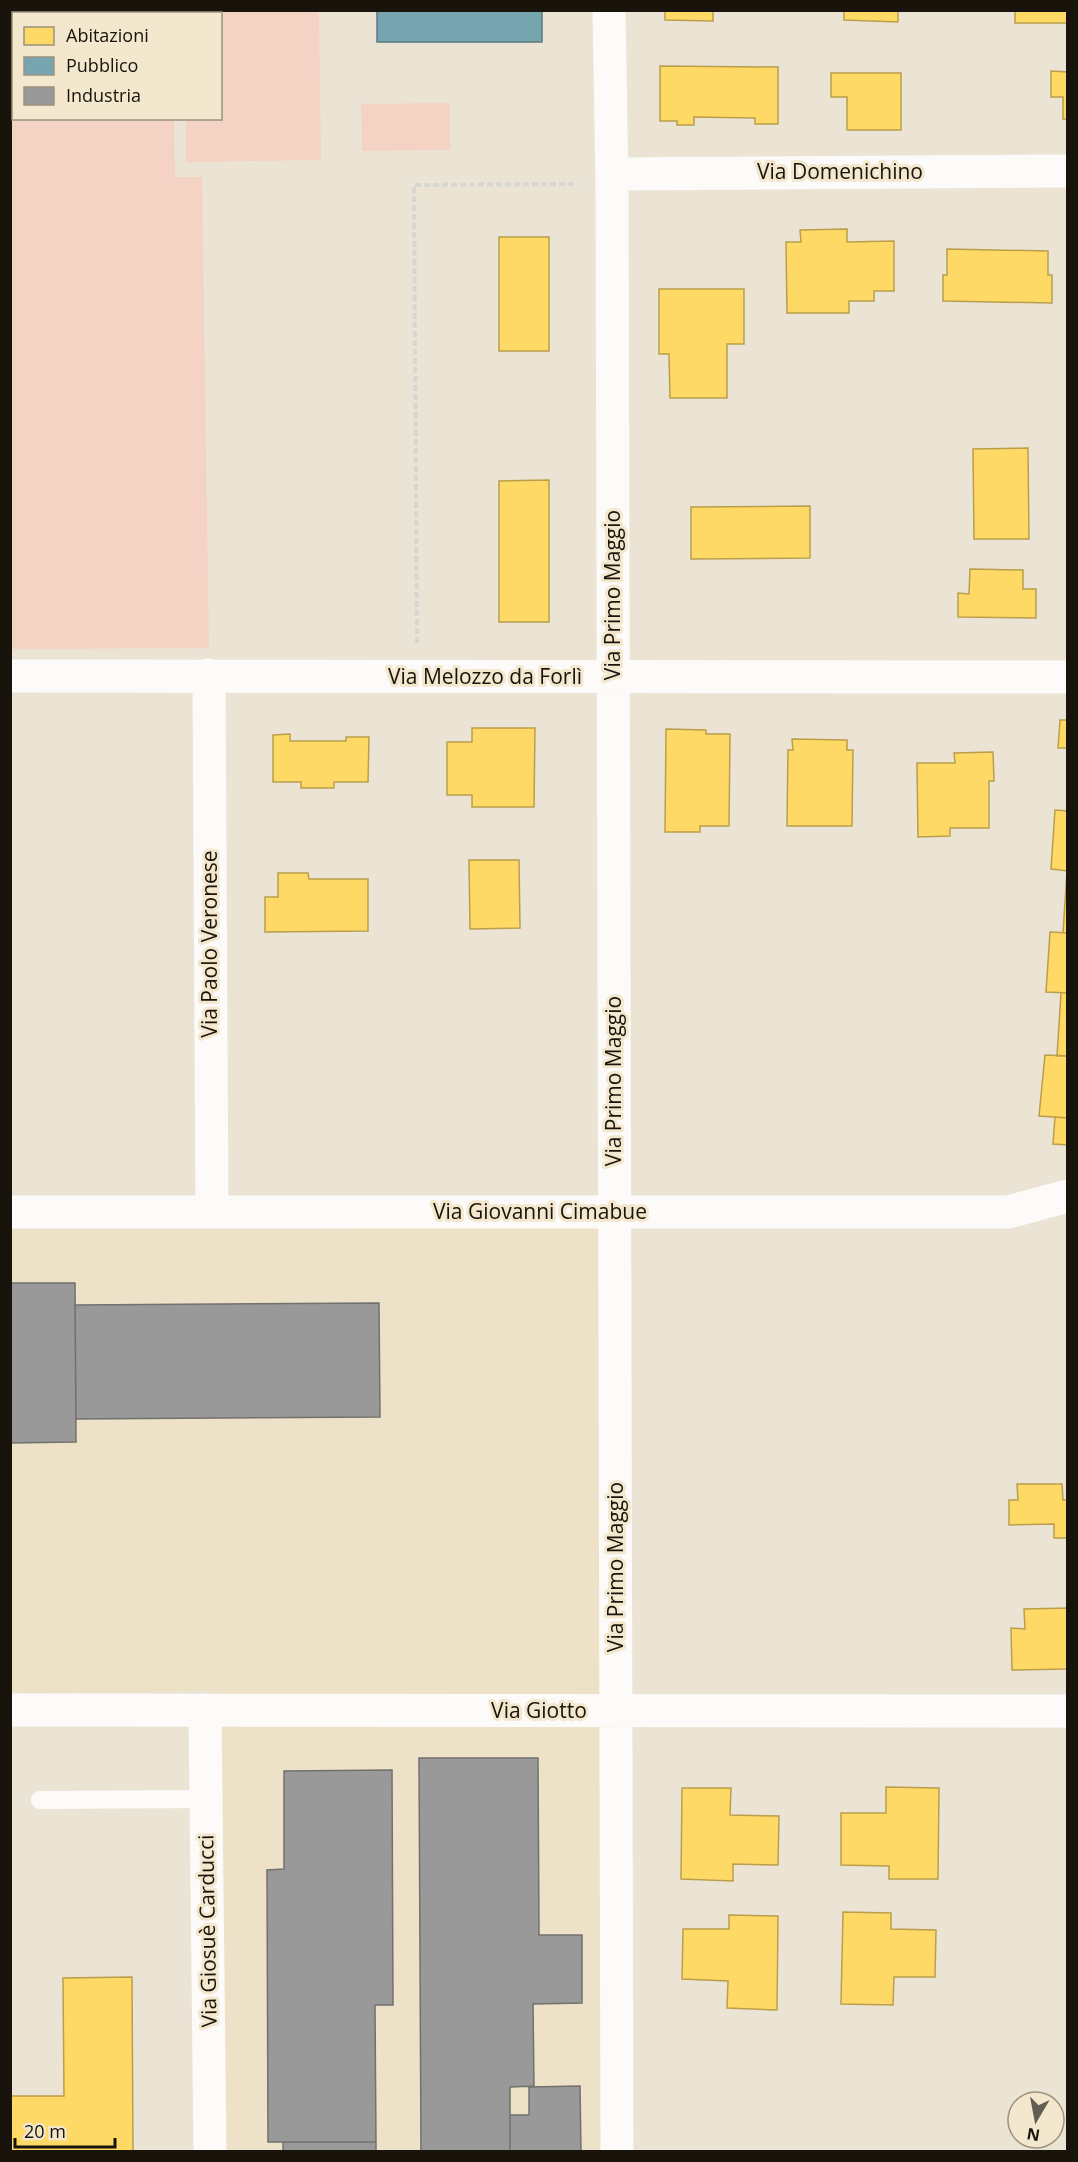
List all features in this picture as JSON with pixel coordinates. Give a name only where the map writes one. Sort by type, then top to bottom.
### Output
[{"type":"street","name":"Via Primo Maggio","points":[[609,10],[612,179],[617,2151]]},
{"type":"street","name":"Via Domenichino","points":[[612,179],[1068,171]]},
{"type":"street","name":"Via Paolo Veronese","points":[[209,675],[212,1212]]},
{"type":"street","name":"Via Melozzo da Forlì","points":[[10,676],[1068,677]]},
{"type":"street","name":"Via Giovanni Cimabue","points":[[10,1212],[1008,1212],[1068,1196]]},
{"type":"street","name":"Via Giotto","points":[[10,1710],[1068,1711]]},
{"type":"street","name":"Via Giosuè Carducci","points":[[205,1710],[210,2151]]},
{"type":"lane","points":[[40,1800],[206,1799]]},
{"type":"path","points":[[418,676],[414,185],[612,179]]},
{"type":"shaded area","points":[[10,11],[173,11],[12,12],[12,120],[174,120],[175,177],[202,177],[209,648],[11,649]]},
{"type":"shaded area","points":[[319,11],[321,160],[186,162],[186,120],[222,120],[222,12],[185,12]]},
{"type":"shaded area","points":[[450,103],[450,150],[362,151],[361,104]]},
{"type":"shaded area","points":[[602,1228],[601,2151],[224,2151],[219,1691],[11,1693],[10,1229]]},
{"type":"building: Abitazioni","points":[[665,10],[713,10],[713,21],[665,20]]},
{"type":"building: Abitazioni","points":[[844,10],[898,10],[898,22],[844,20]]},
{"type":"building: Abitazioni","points":[[1015,10],[1068,10],[1068,23],[1015,23]]},
{"type":"building: Abitazioni","points":[[660,66],[778,67],[778,124],[755,124],[755,118],[694,117],[694,125],[677,125],[677,121],[660,121]]},
{"type":"building: Abitazioni","points":[[1051,71],[1068,72],[1068,119],[1063,119],[1063,97],[1051,97]]},
{"type":"building: Abitazioni","points":[[831,73],[901,73],[901,130],[847,130],[847,97],[831,97]]},
{"type":"building: Abitazioni","points":[[847,229],[847,242],[894,241],[894,291],[874,291],[874,301],[849,301],[849,313],[787,313],[786,242],[801,242],[800,230]]},
{"type":"building: Abitazioni","points":[[499,237],[549,237],[549,351],[499,351]]},
{"type":"building: Abitazioni","points":[[947,249],[1048,251],[1048,275],[1052,275],[1052,303],[943,301],[943,275],[947,275]]},
{"type":"building: Abitazioni","points":[[659,289],[744,289],[744,344],[727,344],[727,398],[670,398],[669,354],[659,354]]},
{"type":"building: Abitazioni","points":[[1028,448],[1029,539],[974,539],[973,449]]},
{"type":"building: Abitazioni","points":[[549,480],[549,622],[499,622],[499,481]]},
{"type":"building: Abitazioni","points":[[810,506],[810,558],[691,559],[691,507]]},
{"type":"building: Abitazioni","points":[[970,569],[1023,570],[1023,589],[1036,589],[1036,618],[958,617],[958,593],[969,594]]},
{"type":"building: Abitazioni","points":[[1060,720],[1068,720],[1068,748],[1058,748]]},
{"type":"building: Abitazioni","points":[[472,728],[535,728],[534,807],[472,807],[472,795],[447,795],[447,742],[472,742]]},
{"type":"building: Abitazioni","points":[[666,729],[706,730],[706,734],[730,734],[729,826],[700,826],[700,832],[665,832]]},
{"type":"building: Abitazioni","points":[[290,734],[290,741],[346,741],[346,737],[369,737],[368,782],[334,782],[334,788],[301,788],[301,782],[273,782],[273,735]]},
{"type":"building: Abitazioni","points":[[792,739],[847,740],[847,750],[853,750],[852,826],[787,826],[788,750],[793,750]]},
{"type":"building: Abitazioni","points":[[993,752],[994,781],[989,781],[989,828],[950,828],[950,836],[918,837],[917,763],[955,763],[954,753]]},
{"type":"building: Abitazioni","points":[[1055,810],[1068,811],[1068,871],[1051,869]]},
{"type":"building: Abitazioni","points":[[469,860],[519,860],[520,928],[470,929]]},
{"type":"building: Abitazioni","points":[[1067,871],[1068,933],[1063,933]]},
{"type":"building: Abitazioni","points":[[278,873],[308,873],[309,879],[368,879],[368,931],[265,932],[265,897],[278,897]]},
{"type":"building: Abitazioni","points":[[1050,932],[1068,933],[1068,993],[1046,992]]},
{"type":"building: Abitazioni","points":[[1061,993],[1068,993],[1068,1056],[1057,1056]]},
{"type":"building: Abitazioni","points":[[1045,1055],[1068,1056],[1068,1118],[1039,1116]]},
{"type":"building: Abitazioni","points":[[1055,1117],[1068,1118],[1068,1145],[1053,1144]]},
{"type":"building: Abitazioni","points":[[1017,1484],[1062,1484],[1063,1500],[1068,1500],[1068,1538],[1054,1538],[1054,1524],[1009,1525],[1009,1500],[1018,1500]]},
{"type":"building: Abitazioni","points":[[1068,1608],[1068,1669],[1012,1670],[1011,1628],[1025,1629],[1024,1609]]},
{"type":"building: Abitazioni","points":[[886,1787],[939,1788],[938,1879],[889,1879],[889,1866],[841,1865],[841,1813],[886,1813]]},
{"type":"building: Abitazioni","points":[[682,1788],[731,1788],[730,1815],[779,1816],[778,1865],[733,1864],[733,1881],[681,1879]]},
{"type":"building: Abitazioni","points":[[843,1912],[891,1913],[891,1929],[936,1930],[935,1977],[894,1977],[893,2005],[841,2004]]},
{"type":"building: Abitazioni","points":[[729,1915],[778,1916],[777,2010],[727,2008],[728,1981],[682,1979],[683,1929],[729,1929]]},
{"type":"building: Abitazioni","points":[[132,1977],[133,2152],[10,2152],[10,2096],[64,2096],[63,1978]]},
{"type":"building: Pubblico","points":[[377,10],[542,10],[542,42],[377,42]]},
{"type":"building: Industria","points":[[10,1283],[75,1283],[76,1442],[10,1443]]},
{"type":"building: Industria","points":[[379,1303],[380,1417],[76,1419],[75,1305]]},
{"type":"building: Industria","points":[[419,1758],[538,1758],[539,1935],[582,1935],[582,2003],[533,2004],[534,2086],[510,2087],[510,2152],[421,2152]]},
{"type":"building: Industria","points":[[392,1770],[393,2005],[375,2005],[376,2142],[268,2142],[267,1870],[284,1869],[284,1771]]},
{"type":"building: Industria","points":[[580,2086],[581,2152],[510,2152],[510,2115],[529,2115],[529,2087]]},
{"type":"building: Industria","points":[[283,2142],[376,2142],[376,2152],[283,2152]]}]
